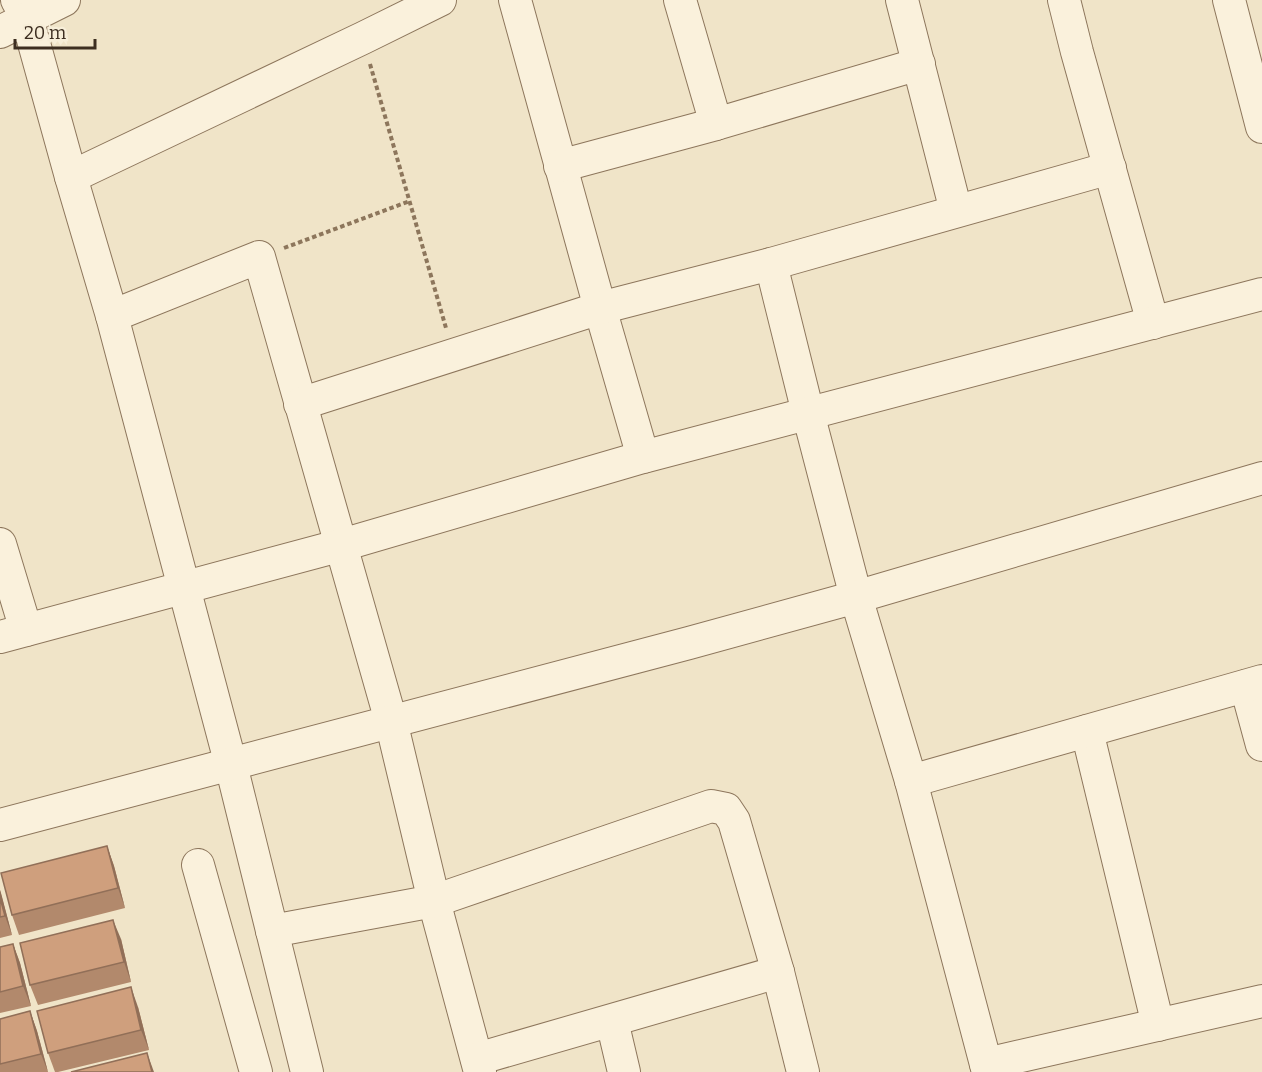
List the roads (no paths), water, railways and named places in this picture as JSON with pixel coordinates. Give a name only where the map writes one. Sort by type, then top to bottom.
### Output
[{"type":"street","points":[[64,0],[15,17],[71,177],[112,316],[231,765],[308,1072]]},
{"type":"street","points":[[71,177],[440,0]]},
{"type":"street","points":[[514,0],[643,457]]},
{"type":"street","points":[[680,0],[716,124]]},
{"type":"street","points":[[902,0],[956,211]]},
{"type":"street","points":[[1064,0],[1153,323]]},
{"type":"street","points":[[1228,0],[1262,127]]},
{"type":"street","points":[[560,166],[716,124],[919,64]]},
{"type":"street","points":[[300,404],[600,308],[771,264],[1110,168]]},
{"type":"street","points":[[112,316],[259,257],[391,721],[434,901],[478,1065],[612,1021],[778,972]]},
{"type":"street","points":[[771,264],[856,597],[911,781],[987,1068],[1262,1001]]},
{"type":"street","points":[[0,544],[13,634],[342,545],[643,457],[1262,294]]},
{"type":"street","points":[[0,825],[689,643],[856,597],[1262,478]]},
{"type":"street","points":[[911,781],[1254,683],[1262,745]]},
{"type":"street","points":[[1087,731],[1158,1025]]},
{"type":"street","points":[[272,931],[434,901],[711,806],[726,809],[734,820],[778,972],[803,1072]]},
{"type":"street","points":[[198,865],[256,1072]]},
{"type":"street","points":[[612,1021],[624,1072]]}]
